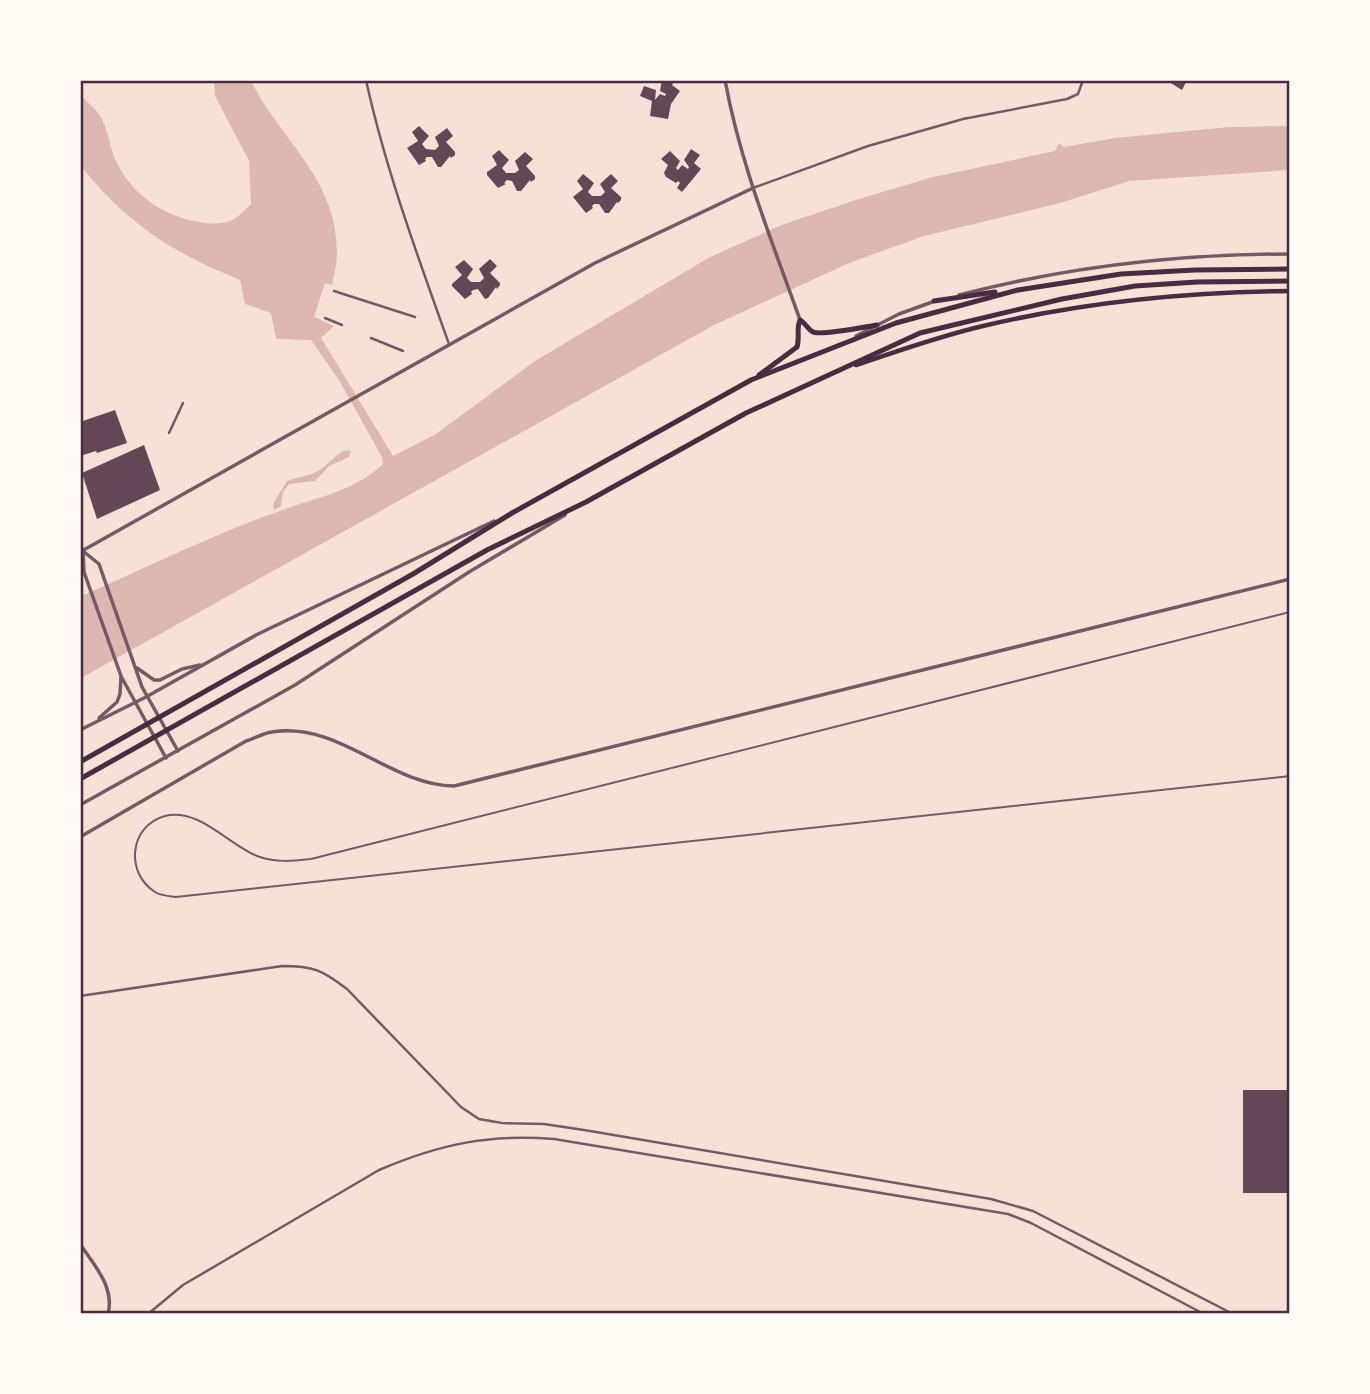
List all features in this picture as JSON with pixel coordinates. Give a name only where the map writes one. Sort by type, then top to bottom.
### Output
[{"type":"highway","points":[[934,302],[1121,274],[1290,269]]},
{"type":"highway","points":[[80,779],[487,550],[586,502],[746,413],[920,333],[1062,299],[1135,286],[1290,281]]},
{"type":"highway","points":[[751,380],[897,323],[1040,286]]},
{"type":"highway","points":[[80,762],[413,574],[512,513],[751,380],[797,347],[800,320],[813,332],[824,334],[877,326]]},
{"type":"main road","points":[[828,373],[970,329],[1066,309],[1145,297],[1290,291]]},
{"type":"street","points":[[366,80],[392,180],[449,344]]},
{"type":"street","points":[[725,80],[735,131],[800,320]]},
{"type":"street","points":[[82,551],[595,262],[753,188],[867,146],[963,119],[1067,99],[1078,94],[1083,80]]},
{"type":"street","points":[[833,348],[899,314],[998,285],[1119,264],[1209,255],[1290,254]]},
{"type":"street","points":[[334,291],[415,317]]},
{"type":"street","points":[[325,318],[342,325]]},
{"type":"street","points":[[371,338],[402,351]]},
{"type":"street","points":[[169,433],[183,403]]},
{"type":"street","points":[[80,805],[295,685],[469,572],[586,502]]},
{"type":"street","points":[[80,730],[328,600],[512,513]]},
{"type":"street","points":[[80,544],[84,572],[121,676],[166,758]]},
{"type":"street","points":[[82,551],[99,564],[146,696],[178,751]]},
{"type":"street","points":[[80,837],[246,741],[272,732],[304,732],[345,745],[415,780],[438,786],[454,786],[1290,579]]},
{"type":"street","points":[[136,667],[154,680],[160,680],[182,669],[203,665]]},
{"type":"street","points":[[97,720],[117,702],[121,694],[121,676]]},
{"type":"street","points":[[80,996],[282,965],[307,966],[327,974],[347,989],[461,1107],[479,1119],[584,1130],[991,1199],[1033,1211],[1233,1314]]},
{"type":"street","points":[[148,1314],[183,1285],[379,1170],[449,1145],[489,1138],[521,1137],[554,1139],[1007,1214],[1031,1223],[1204,1314]]},
{"type":"street","points":[[80,1244],[109,1290],[111,1304],[108,1314]]},
{"type":"lane","points":[[1290,612],[311,859],[280,861],[260,857],[242,849],[198,821],[179,814],[163,816],[145,828],[139,836],[134,854],[136,870],[144,883],[157,894],[176,897],[1290,776]]},
{"type":"shaded area","points":[[214,81],[251,81],[263,103],[318,181],[335,227],[337,253],[332,285],[325,283],[314,317],[334,326],[321,338],[393,456],[436,434],[535,361],[710,257],[784,224],[856,200],[929,178],[1055,151],[1059,143],[1064,147],[1115,138],[1229,127],[1289,126],[1289,170],[1129,181],[1060,203],[924,236],[849,263],[714,325],[81,678],[81,596],[227,531],[346,488],[372,474],[383,464],[382,457],[339,380],[311,340],[276,339],[271,313],[245,304],[240,280],[193,259],[152,234],[115,204],[81,166],[80,95],[100,116],[118,165],[142,196],[162,210],[186,219],[215,224],[234,219],[251,204],[249,161],[215,96]]},
{"type":"shaded area","points":[[346,450],[351,451],[349,457],[329,466],[315,481],[289,484],[283,492],[281,506],[274,510],[273,504],[287,481],[316,472]]},
{"type":"building","points":[[662,80],[675,80],[672,85],[680,91],[671,104],[668,119],[650,116],[652,101],[640,96],[644,86],[656,90],[655,100],[660,94],[665,96],[666,94],[660,91]]},
{"type":"building","points":[[1166,80],[1187,80],[1182,90]]},
{"type":"building","points":[[419,126],[429,136],[422,144],[426,149],[435,150],[439,146],[435,137],[447,128],[453,136],[446,142],[455,155],[451,158],[450,156],[441,167],[438,167],[432,157],[427,157],[426,161],[419,165],[407,148],[418,141],[412,132]]},
{"type":"building","points":[[691,149],[700,155],[694,163],[701,169],[682,192],[677,188],[680,183],[678,181],[676,183],[666,177],[664,173],[668,165],[661,159],[670,151],[680,161],[676,168],[678,170],[682,165],[688,169],[684,160]]},
{"type":"building","points":[[499,150],[509,160],[502,168],[506,173],[519,170],[515,161],[525,152],[533,159],[526,166],[535,179],[531,182],[530,180],[521,191],[517,191],[512,181],[507,180],[504,183],[506,184],[498,188],[487,175],[487,172],[497,165],[492,156]]},
{"type":"building","points":[[583,174],[594,183],[588,192],[592,196],[601,196],[605,192],[600,184],[611,174],[618,181],[611,188],[621,200],[609,213],[605,213],[599,204],[594,204],[586,213],[573,197],[583,189],[577,181]]},
{"type":"building","points":[[490,259],[497,266],[490,273],[500,285],[488,298],[485,299],[478,289],[473,290],[465,299],[452,286],[462,275],[455,267],[464,260],[473,269],[467,278],[471,282],[480,282],[484,278],[479,269]]},
{"type":"building","points":[[115,410],[127,443],[80,456],[80,422]]},
{"type":"building","points":[[144,445],[160,490],[97,519],[82,473]]},
{"type":"building","points":[[1243,1090],[1290,1090],[1290,1193],[1243,1193]]}]
